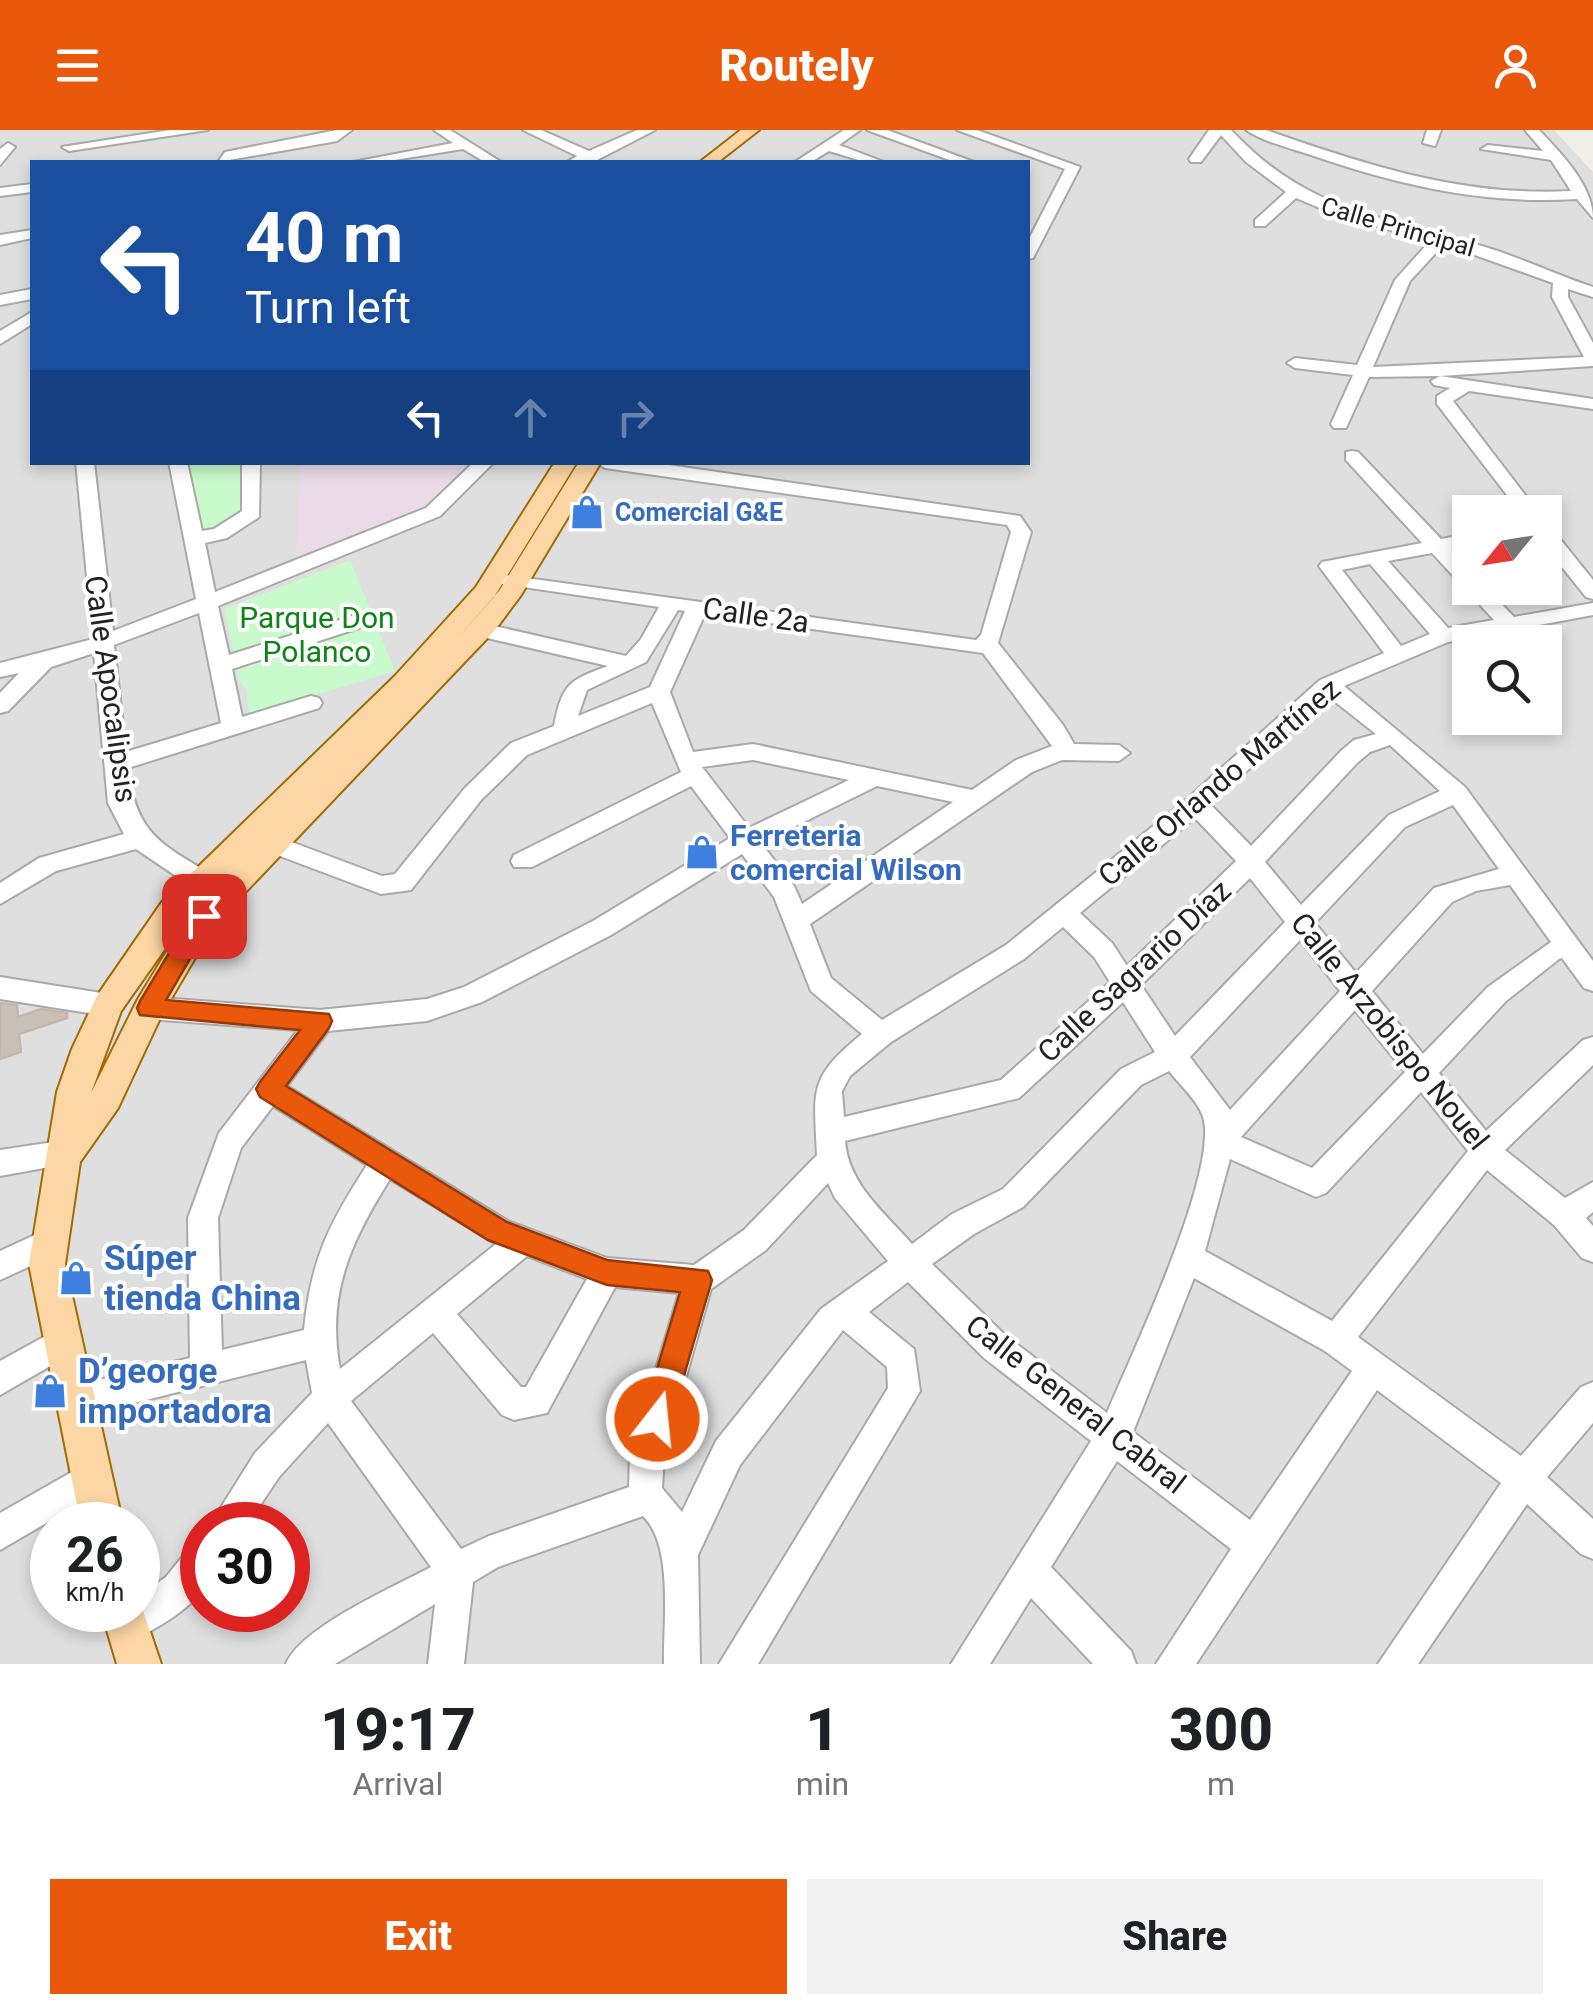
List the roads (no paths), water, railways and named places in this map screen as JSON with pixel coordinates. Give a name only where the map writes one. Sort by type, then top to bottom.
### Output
[{"type":"main road","points":[[711,160],[752,130]]},
{"type":"main road","points":[[728,160],[767,130]]},
{"type":"main road","points":[[90,1095],[149,1008],[204,916],[211,888],[273,844],[480,630],[564,465]]},
{"type":"main road","points":[[97,1502],[60,1344],[47,1264],[67,1153],[90,1095],[108,1004],[148,944],[211,888],[507,578],[588,465]]},
{"type":"street","points":[[65,130],[70,155],[201,130]]},
{"type":"street","points":[[226,160],[230,155],[338,137],[345,130]]},
{"type":"street","points":[[442,130],[490,160]]},
{"type":"street","points":[[530,130],[592,157]]},
{"type":"street","points":[[581,160],[648,130]]},
{"type":"street","points":[[805,160],[853,130]]},
{"type":"street","points":[[874,130],[961,160]]},
{"type":"street","points":[[964,130],[1073,167],[1030,251]]},
{"type":"street","points":[[1196,158],[1210,134],[1221,130]]},
{"type":"street","name":"Calle Principal","points":[[1221,130],[1292,194],[1315,205],[1441,238],[1593,292]]},
{"type":"street","points":[[1252,130],[1435,188],[1522,200],[1579,195]]},
{"type":"street","points":[[1488,130],[1488,156],[1556,156]]},
{"type":"street","points":[[1532,130],[1556,156],[1593,214]]},
{"type":"street","points":[[390,160],[464,145]]},
{"type":"street","points":[[826,145],[868,160]]},
{"type":"street","points":[[0,161],[8,147]]},
{"type":"street","points":[[1004,160],[1015,147]]},
{"type":"street","points":[[0,192],[30,188]]},
{"type":"street","points":[[1260,223],[1292,194]]},
{"type":"street","points":[[1030,207],[1049,211]]},
{"type":"street","points":[[0,240],[30,234]]},
{"type":"street","points":[[1340,424],[1403,280],[1441,238]]},
{"type":"street","points":[[1390,374],[1593,359],[1560,297],[1561,283]]},
{"type":"street","points":[[0,300],[30,294]]},
{"type":"street","points":[[0,339],[30,318]]},
{"type":"street","points":[[1295,364],[1593,404]]},
{"type":"street","points":[[1466,385],[1443,400],[1516,495]]},
{"type":"street","points":[[1352,456],[1452,562]]},
{"type":"street","name":"Calle Apocalipsis","points":[[86,465],[101,643],[120,802],[139,838],[211,888]]},
{"type":"street","points":[[179,465],[233,727]]},
{"type":"street","points":[[194,539],[236,527],[252,514],[251,465]]},
{"type":"street","points":[[0,670],[42,662],[206,606],[433,512],[483,465]]},
{"type":"street","points":[[646,465],[795,481],[1004,516],[1019,524],[1021,532],[989,641],[1055,730],[1066,752]]},
{"type":"street","points":[[1396,654],[1329,566],[1452,543]]},
{"type":"street","points":[[1562,554],[1593,593]]},
{"type":"street","points":[[1372,556],[1443,636]]},
{"type":"street","points":[[1562,571],[1575,570]]},
{"type":"street","name":"Calle 2a","points":[[507,578],[971,647],[989,641]]},
{"type":"street","points":[[566,727],[570,695],[586,679],[630,664],[685,604]]},
{"type":"street","points":[[685,604],[659,692],[690,768],[785,894],[820,984],[881,1034]]},
{"type":"street","points":[[1492,605],[1510,625]]},
{"type":"street","name":"Calle Orlando Martínez","points":[[1516,625],[1593,609]]},
{"type":"street","points":[[220,665],[352,623]]},
{"type":"street","points":[[480,630],[630,664]]},
{"type":"street","name":"Calle Orlando Martínez","points":[[881,1034],[1015,952],[1196,804],[1328,685],[1396,654],[1452,635]]},
{"type":"street","points":[[0,706],[42,662]]},
{"type":"street","points":[[1328,685],[1394,736],[1457,793],[1593,981]]},
{"type":"street","points":[[273,844],[381,885],[402,884],[499,765],[518,749],[659,692]]},
{"type":"street","points":[[117,763],[310,704]]},
{"type":"street","name":"Calle Sagrario Díaz","points":[[832,1145],[1009,1090],[1202,912],[1349,757],[1362,746],[1394,736]]},
{"type":"street","points":[[523,861],[690,768],[753,752],[972,798]]},
{"type":"street","points":[[795,921],[1024,766],[1066,752],[1119,754]]},
{"type":"street","points":[[149,1008],[320,1021],[427,1010],[474,995],[602,928],[744,841],[872,779]]},
{"type":"street","points":[[680,1554],[728,1453],[832,1320],[962,1224],[1013,1198],[1131,1077],[1173,1056],[1397,821],[1457,793]]},
{"type":"street","name":"Calle Arzobispo Nouel","points":[[1196,804],[1300,920],[1485,1151],[1565,1216],[1593,1248]]},
{"type":"street","points":[[0,894],[48,864],[139,838]]},
{"type":"street","points":[[1220,1142],[1443,894],[1472,882],[1514,875]]},
{"type":"street","points":[[969,1664],[1115,1434],[1209,1199],[1220,1142],[1216,1110],[1173,1056],[1103,950],[1063,912]]},
{"type":"street","points":[[1220,1142],[1318,1184],[1421,1069],[1497,994],[1550,952],[1570,946]]},
{"type":"street","points":[[0,988],[108,1004]]},
{"type":"street","points":[[206,1370],[203,1218],[230,1142],[320,1021]]},
{"type":"street","name":"Calle General Cabral","points":[[881,1034],[840,1068],[831,1082],[832,1145],[845,1189],[909,1262],[995,1347],[1115,1434],[1254,1544]]},
{"type":"street","points":[[1336,1340],[1485,1151],[1593,1048]]},
{"type":"street","points":[[269,1089],[498,1231],[607,1272],[698,1280]]},
{"type":"street","points":[[645,1498],[647,1454],[698,1280],[755,1240],[832,1145]]},
{"type":"street","points":[[0,1163],[67,1153]]},
{"type":"street","points":[[385,1161],[340,1232],[323,1295],[319,1342],[329,1398],[456,1572],[446,1664]]},
{"type":"street","points":[[1565,1216],[1593,1195]]},
{"type":"street","points":[[243,1502],[267,1466],[329,1398],[522,1241]]},
{"type":"street","points":[[0,1266],[50,1242]]},
{"type":"street","points":[[1186,1256],[1336,1340],[1524,1479],[1593,1542]]},
{"type":"street","points":[[436,1313],[514,1404],[529,1405],[535,1402],[607,1272]]},
{"type":"street","points":[[738,1664],[904,1391],[903,1360],[844,1311]]},
{"type":"street","points":[[74,1402],[319,1342]]},
{"type":"street","points":[[0,1379],[60,1344]]},
{"type":"street","points":[[1174,1664],[1373,1368]]},
{"type":"street","points":[[1396,1664],[1524,1479],[1593,1398]]},
{"type":"street","points":[[0,1533],[91,1478]]},
{"type":"street","points":[[304,1664],[488,1554],[645,1498],[655,1501],[669,1522],[680,1554],[682,1664]]},
{"type":"street","points":[[1028,1569],[1118,1664]]},
{"type":"street","points":[[129,1633],[180,1589]]},
{"type":"place","name":"Comercial G&E","points":[[587,512]]},
{"type":"place","name":"Ferreteria comercial Wilson","points":[[702,852]]},
{"type":"place","name":"Súper tienda China","points":[[76,1278]]},
{"type":"place","name":"D’george importadora","points":[[50,1391]]},
{"type":"park label","name":"Parque Don Polanco","points":[[317,634]]}]
